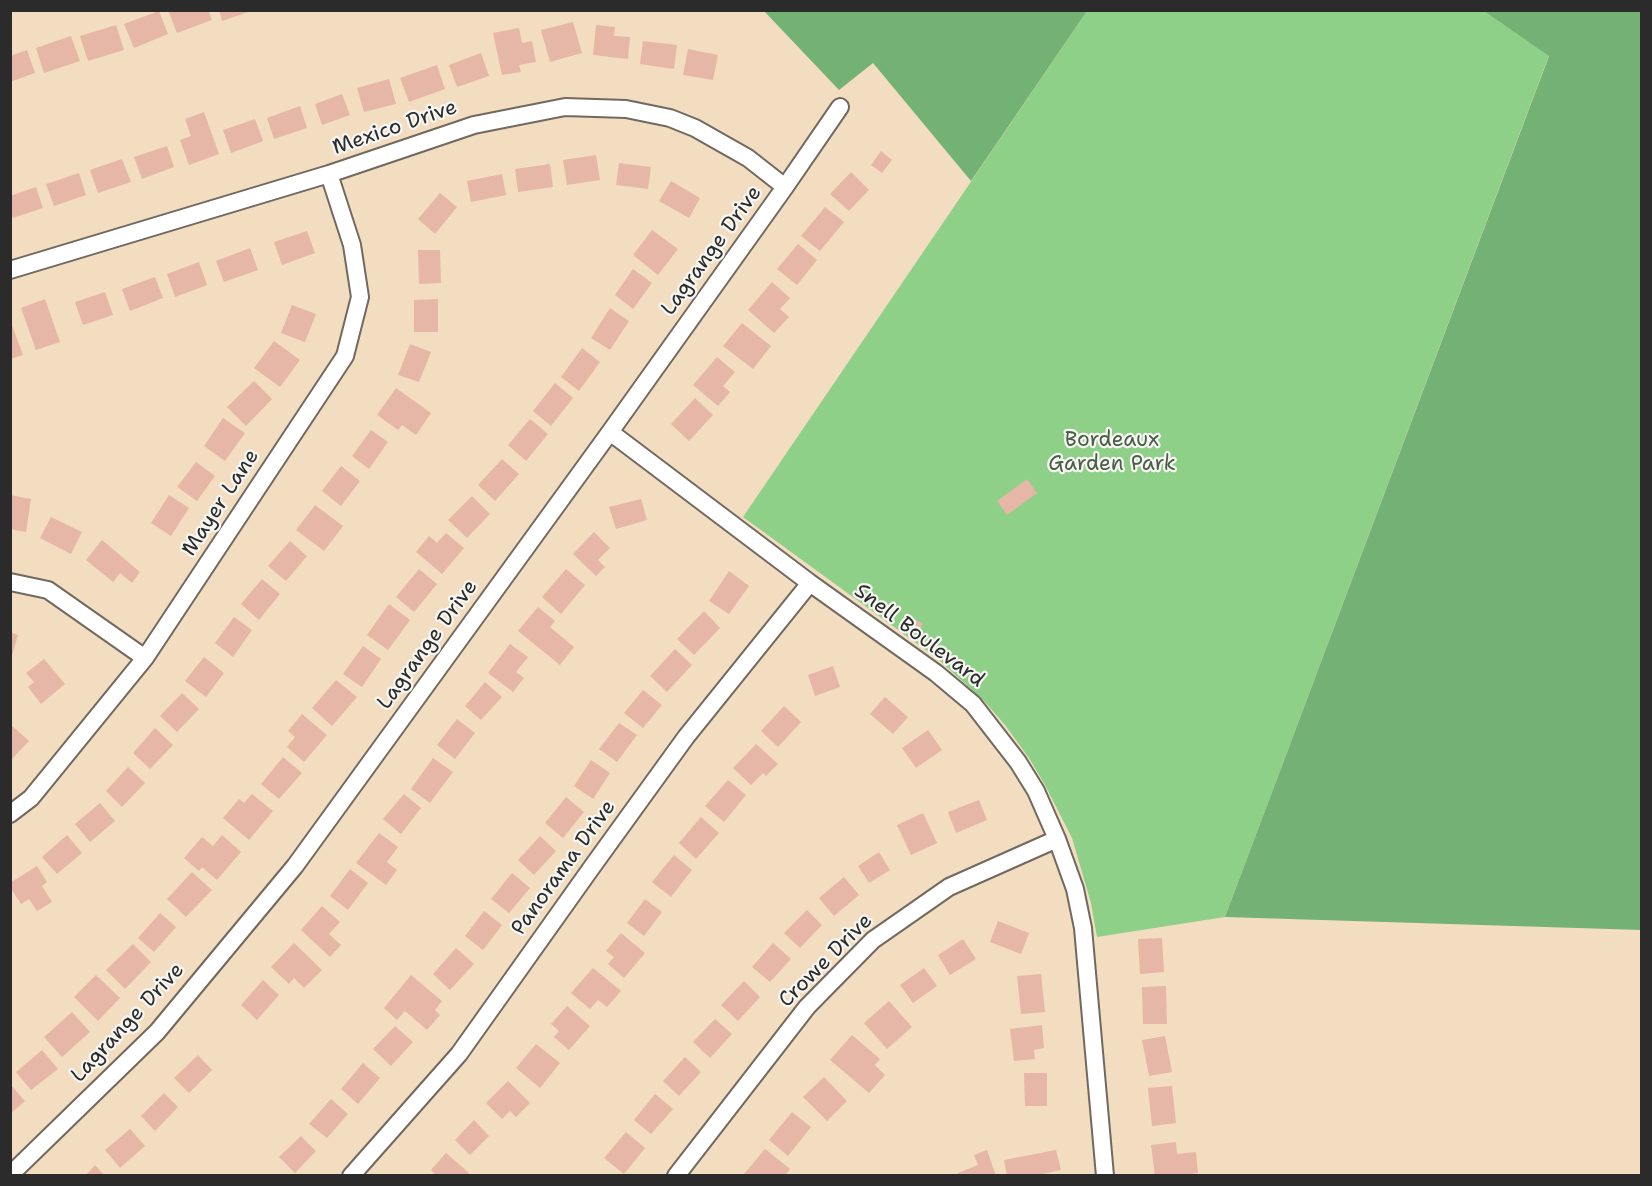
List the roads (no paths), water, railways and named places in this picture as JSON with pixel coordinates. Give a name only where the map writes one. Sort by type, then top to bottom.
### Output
[{"type":"street","name":"Mexico Drive","points":[[10,270],[329,174],[474,125],[565,107],[626,109],[670,118],[695,128],[748,158],[785,187]]},
{"type":"street","name":"Lagrange Drive","points":[[10,1175],[157,1032],[295,866],[610,432],[840,107]]},
{"type":"street","name":"Mayer Lane","points":[[10,814],[32,798],[145,658],[345,356],[360,297],[352,245],[329,174]]},
{"type":"street","name":"Snell Boulevard","points":[[610,432],[810,583],[936,673],[973,704],[1018,762],[1040,799],[1058,839],[1075,889],[1083,928],[1105,1176]]},
{"type":"street","points":[[10,582],[48,590],[145,658]]},
{"type":"street","name":"Panorama Drive","points":[[351,1176],[459,1054],[686,737],[810,583]]},
{"type":"street","name":"Crowe Drive","points":[[676,1176],[807,1007],[873,940],[949,887],[1058,839]]},
{"type":"park label","name":"Bordeaux Garden Park","points":[[1112,453]]}]
